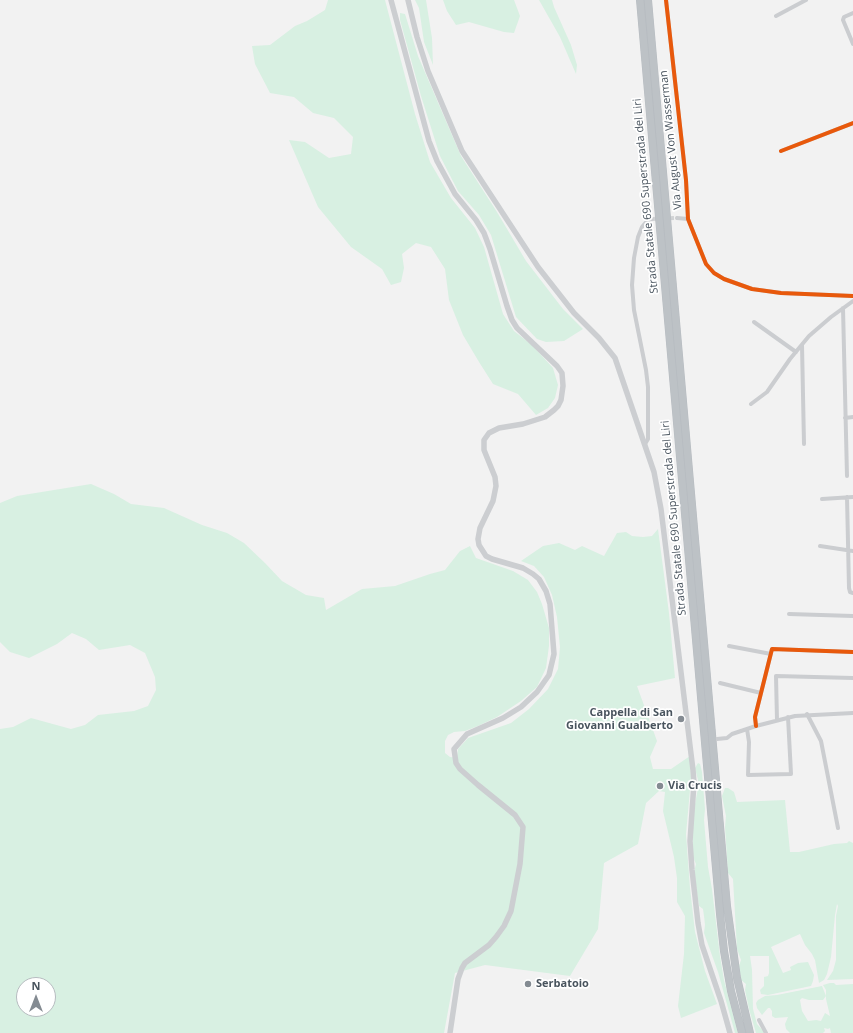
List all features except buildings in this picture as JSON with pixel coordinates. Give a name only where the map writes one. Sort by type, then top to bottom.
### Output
[{"type":"highway","name":"Strada Statale 690 Superstrada del Liri","points":[[640,0],[720,914],[724,951],[731,991],[742,1033]]},
{"type":"highway","name":"Strada Statale 690 Superstrada del Liri","points":[[648,0],[727,906],[737,978],[750,1033]]},
{"type":"main road","points":[[390,0],[429,142],[437,161],[455,194],[476,220],[484,233],[512,320],[518,328],[557,366],[562,373],[563,386],[561,400],[558,406],[545,417],[522,424],[499,428],[489,433],[484,440],[484,450],[495,478],[496,486],[493,501],[480,528],[478,539],[479,545],[486,556],[492,560],[523,568],[539,580],[546,591],[550,604],[554,654],[549,675],[536,692],[521,707],[503,718],[467,734],[454,749],[456,763],[460,768],[478,785],[515,815],[523,827],[520,864],[511,911],[507,922],[496,937],[489,945],[465,963],[462,968],[458,979],[450,1033]]},
{"type":"main road","points":[[408,0],[417,37],[428,70],[462,151],[538,267],[574,313],[599,338],[615,358],[654,472],[661,509],[692,756],[694,783],[690,841],[698,924],[704,951],[730,1033]]},
{"type":"street","name":"Via August Von Wasserman","points":[[666,0],[686,180],[688,219],[706,264],[714,273],[726,281],[744,287],[769,292],[853,296]]},
{"type":"street","points":[[776,16],[806,0]]},
{"type":"street","points":[[853,12],[844,17],[843,20],[853,44]]},
{"type":"street","points":[[781,151],[853,123]]},
{"type":"street","points":[[677,218],[688,219]]},
{"type":"street","points":[[645,444],[648,439],[648,387],[634,310],[632,285],[634,258],[638,237],[642,227],[652,219]]},
{"type":"street","points":[[751,404],[767,392],[802,344],[823,323],[853,301]]},
{"type":"street","points":[[843,308],[847,476]]},
{"type":"street","points":[[754,322],[796,352]]},
{"type":"street","points":[[802,344],[804,444]]},
{"type":"street","points":[[845,418],[853,417]]},
{"type":"street","points":[[847,497],[851,550],[849,588],[850,592],[853,593]]},
{"type":"street","points":[[822,499],[853,497]]},
{"type":"street","points":[[820,546],[851,550]]},
{"type":"street","points":[[789,614],[853,616]]},
{"type":"street","points":[[729,646],[771,654]]},
{"type":"street","points":[[756,726],[755,717],[772,649],[853,652]]},
{"type":"street","points":[[776,720],[776,676],[853,678]]},
{"type":"street","points":[[720,684],[761,693]]},
{"type":"street","points":[[717,739],[727,738],[732,734],[788,717],[807,714],[853,713]]},
{"type":"street","points":[[807,714],[821,741],[838,828]]},
{"type":"street","points":[[747,729],[749,742],[748,775],[791,774],[788,717]]},
{"type":"street","points":[[759,1020],[766,1033]]},
{"type":"green space","points":[[328,0],[385,0],[415,114],[430,162],[451,198],[475,228],[484,247],[503,314],[514,331],[532,345],[553,368],[558,385],[555,398],[548,408],[536,415],[518,394],[493,384],[479,362],[463,335],[449,300],[445,269],[431,247],[416,243],[402,254],[404,268],[401,282],[391,285],[382,269],[351,247],[318,207],[289,140],[305,142],[329,158],[351,154],[353,137],[334,118],[313,113],[294,97],[270,93],[255,64],[252,46],[270,45],[295,26],[307,21],[325,10]]},
{"type":"green space","points":[[415,0],[426,0],[432,38],[433,65],[424,42],[419,8]]},
{"type":"green space","points":[[443,0],[514,0],[520,16],[514,33],[504,32],[469,22],[456,25],[447,11]]},
{"type":"green space","points":[[539,0],[552,0],[571,45],[577,65],[576,74],[560,37]]},
{"type":"green space","points":[[400,13],[405,14],[418,56],[461,156],[526,261],[563,309],[583,329],[564,341],[546,342],[537,339],[516,317],[491,235],[479,215],[458,191],[440,156],[421,96],[400,20]]},
{"type":"green space","points":[[91,484],[114,494],[131,504],[164,508],[202,525],[227,533],[244,543],[282,581],[306,595],[324,598],[326,610],[362,589],[395,586],[445,570],[460,551],[470,546],[476,558],[513,571],[528,580],[537,592],[542,604],[549,628],[549,646],[546,668],[537,687],[521,701],[497,717],[465,731],[454,732],[448,735],[445,741],[445,753],[450,757],[457,758],[458,749],[468,738],[511,723],[529,709],[548,689],[558,669],[560,647],[557,617],[552,595],[544,577],[534,566],[521,561],[543,546],[559,543],[575,550],[582,546],[604,556],[617,533],[626,532],[632,536],[643,537],[652,536],[658,529],[669,613],[675,678],[637,686],[657,741],[650,757],[653,769],[671,769],[690,756],[691,779],[686,834],[690,888],[695,932],[705,971],[717,1004],[681,1018],[678,1006],[684,954],[685,916],[677,902],[677,878],[674,857],[663,811],[665,792],[659,791],[646,803],[638,844],[604,863],[598,929],[570,976],[485,965],[455,973],[444,1033],[0,1033],[0,729],[13,727],[31,718],[71,729],[85,725],[98,715],[134,711],[148,706],[156,690],[155,677],[145,653],[130,645],[99,650],[86,639],[72,633],[57,644],[29,658],[10,652],[0,642],[0,503],[17,496]]},
{"type":"green space","points":[[698,763],[700,764],[702,772],[708,867],[720,956],[724,980],[738,1033],[735,1033],[718,972],[704,933],[705,925],[703,909],[699,906],[694,872],[696,864],[693,857],[692,820],[698,788],[695,768]]},
{"type":"green space","points":[[725,788],[728,788],[734,792],[737,802],[785,800],[790,852],[799,852],[834,844],[847,843],[849,841],[853,843],[853,979],[827,980],[833,971],[836,960],[837,904],[831,957],[827,974],[824,980],[819,983],[815,960],[800,934],[771,947],[783,973],[791,970],[790,967],[798,963],[808,962],[814,975],[811,986],[768,995],[761,994],[760,990],[764,986],[764,977],[768,976],[769,973],[769,956],[750,956],[752,970],[753,1009],[757,1024],[765,1033],[756,1033],[745,990],[746,984],[741,980],[739,966],[741,960],[737,949],[733,879],[728,873],[725,827],[726,816],[722,796]]},
{"type":"green space","points":[[830,983],[834,983],[836,985],[853,984],[853,1033],[831,1033],[830,1028],[824,1028],[825,1031],[823,1033],[790,1033],[786,1029],[785,1024],[788,1017],[775,1018],[772,1016],[772,1011],[770,1008],[768,1008],[762,1015],[757,1008],[756,1003],[765,996],[822,986],[826,996],[826,990],[823,985]],"holes":[[[826,996],[830,1016],[825,1013],[821,1021],[808,1021],[802,1011],[800,1000],[802,998],[809,1000],[823,1000]]]},
{"type":"tunnel","points":[[652,219],[677,218]]},
{"type":"cycle path","points":[[666,0],[686,180],[688,219],[706,264],[714,273],[724,279],[752,289],[781,293],[853,296]]},
{"type":"cycle path","points":[[781,151],[853,123]]},
{"type":"cycle path","points":[[756,726],[755,717],[772,649],[853,652]]},
{"type":"place","name":"Cappella di San Giovanni Gualberto","points":[[681,719]]},
{"type":"place","name":"Via Crucis","points":[[660,786]]},
{"type":"place","name":"Serbatoio","points":[[528,984]]}]
